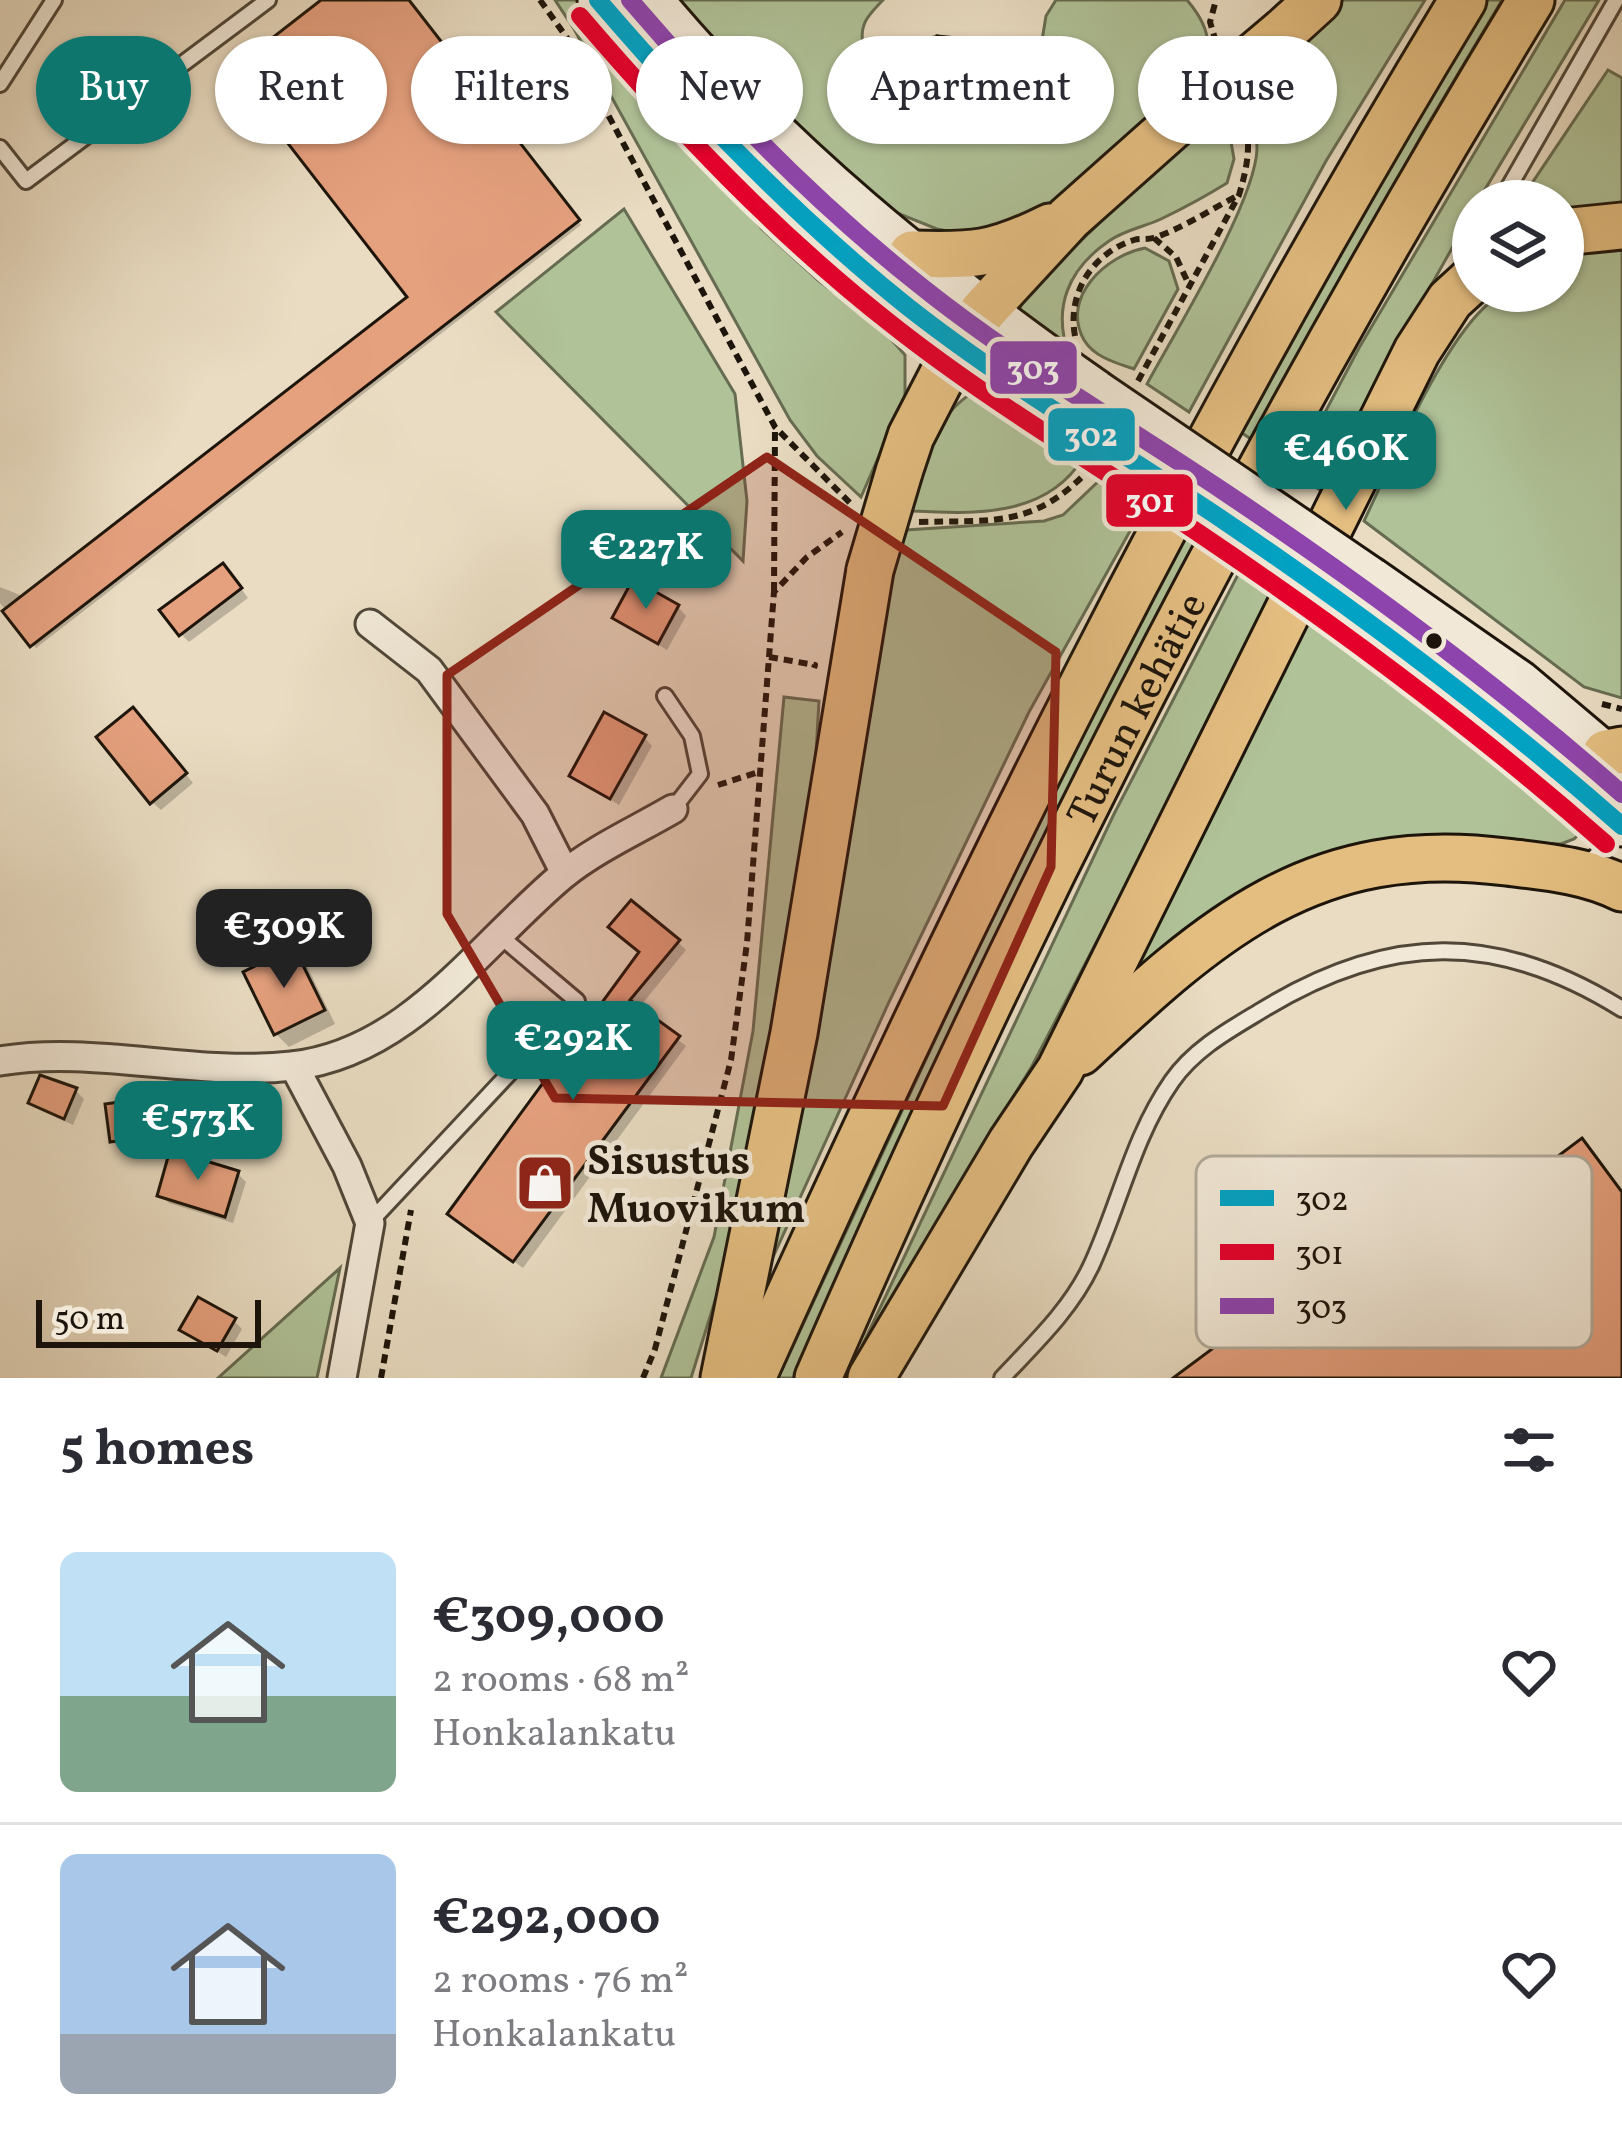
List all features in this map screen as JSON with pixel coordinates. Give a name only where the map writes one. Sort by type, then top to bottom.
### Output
[{"type":"highway","points":[[724,1378],[794,1033],[870,570],[911,436],[971,328],[1069,218],[1318,0]]},
{"type":"highway","name":"Turun kehätie","points":[[752,1378],[855,1148],[1082,682],[1307,267],[1463,0]]},
{"type":"highway","name":"Turun kehätie","points":[[818,1378],[904,1180],[1133,709],[1353,304],[1531,0]]},
{"type":"highway","points":[[912,254],[997,252],[1069,218]]},
{"type":"highway","points":[[1584,230],[1622,226]]},
{"type":"highway","points":[[871,1378],[1060,1070],[1389,406],[1433,323],[1452,298]]},
{"type":"highway","points":[[1060,1070],[1214,933],[1290,888],[1414,858],[1483,859],[1578,871],[1622,888]]},
{"type":"main road","points":[[598,0],[721,141],[881,287],[971,328],[1361,593],[1520,681],[1617,757]]},
{"type":"main road","points":[[653,0],[758,118],[912,254],[971,328]]},
{"type":"main road","points":[[1361,593],[1496,721],[1622,827]]},
{"type":"street","points":[[370,624],[429,670],[535,814],[565,873]]},
{"type":"street","points":[[0,1060],[38,1054],[188,1066],[294,1066],[360,1047],[406,1020],[565,873],[673,809]]},
{"type":"street","points":[[294,1066],[347,1166],[370,1222],[343,1378]]},
{"type":"lane","points":[[0,83],[54,0]]},
{"type":"lane","points":[[0,148],[26,181],[268,0]]},
{"type":"lane","points":[[1513,180],[1616,0]]},
{"type":"lane","points":[[665,696],[692,736],[700,774],[673,809]]},
{"type":"lane","points":[[1578,871],[1622,827]]},
{"type":"lane","points":[[370,1222],[577,1001],[500,937]]},
{"type":"lane","points":[[1002,1378],[1052,1325],[1090,1269],[1141,1133],[1174,1078],[1206,1044],[1296,989],[1380,956],[1453,949],[1490,954],[1567,978],[1622,1010]]},
{"type":"path","points":[[540,0],[567,38],[775,427],[867,520]]},
{"type":"path","points":[[1215,0],[1210,22],[1215,36]]},
{"type":"path","points":[[1153,238],[1175,257],[1190,287],[1239,195],[1250,144]]},
{"type":"path","points":[[1079,346],[1072,319],[1079,284],[1134,240],[1153,238],[1239,195]]},
{"type":"path","points":[[643,1378],[655,1349],[731,1060],[749,922],[774,592],[775,427]]},
{"type":"path","points":[[774,592],[807,557],[849,528]]},
{"type":"path","points":[[769,657],[815,665],[813,677]]},
{"type":"path","points":[[381,1378],[418,1171]]},
{"type":"highlighted area","points":[[767,457],[1056,652],[1051,867],[943,1106],[555,1098],[447,914],[447,675]]},
{"type":"green space","points":[[555,0],[580,0],[609,36],[578,36]]},
{"type":"green space","points":[[672,0],[883,0],[869,15],[862,36],[827,36],[827,144],[1114,144],[1114,36],[1043,36],[1046,16],[1056,0],[1187,0],[1207,36],[1138,36],[1138,129],[1032,218],[963,234],[897,213],[803,139],[803,36],[705,36]]},
{"type":"green space","points":[[1341,0],[1425,0],[1337,143],[1337,36],[1300,36]]},
{"type":"green space","points":[[1487,0],[1502,0],[1424,131],[1254,441],[1239,431]]},
{"type":"green space","points":[[1565,0],[1599,0],[1491,180],[1458,180]]},
{"type":"green space","points":[[612,40],[636,70],[636,141],[612,98]]},
{"type":"green space","points":[[1608,70],[1622,78],[1622,208],[1584,213],[1584,180],[1534,180]]},
{"type":"green space","points":[[638,144],[694,144],[762,229],[882,329],[905,355],[905,396],[861,497],[817,456],[790,420]]},
{"type":"green space","points":[[1181,144],[1231,144],[1234,159],[1227,183],[1161,219],[1115,237],[1083,264],[1063,306],[1069,355],[1018,313],[1026,294]]},
{"type":"green space","points":[[1257,144],[1336,144],[1189,412],[1147,384],[1243,201]]},
{"type":"green space","points":[[1452,191],[1452,248],[1385,367],[1324,493],[1294,471],[1359,348]]},
{"type":"green space","points":[[624,209],[735,394],[747,501],[743,561],[496,312]]},
{"type":"green space","points":[[1145,248],[1169,261],[1178,289],[1134,369],[1088,346],[1078,324],[1078,308],[1091,280],[1103,269]]},
{"type":"green space","points":[[1622,249],[1622,698],[1584,687],[1364,521],[1425,394],[1465,329],[1480,312],[1584,312],[1584,252]]},
{"type":"green space","points":[[980,388],[1008,398],[1083,458],[1068,478],[1029,502],[983,511],[911,511],[931,441],[951,411]]},
{"type":"green space","points":[[1102,478],[1144,506],[1029,712],[769,1266],[886,573],[906,530],[1044,521],[1063,515]]},
{"type":"green space","points":[[1187,531],[1203,541],[861,1229],[793,1378],[778,1378],[1045,803]]},
{"type":"green space","points":[[1242,567],[1278,593],[1032,1066],[862,1346],[1114,814]]},
{"type":"green space","points":[[1309,615],[1592,822],[1561,844],[1423,837],[1341,849],[1228,900],[1130,975]]},
{"type":"green space","points":[[784,697],[819,701],[811,839],[732,1246],[691,1378],[661,1378],[714,1237],[753,1031]]},
{"type":"green space","points":[[340,1268],[317,1378],[218,1378]]},
{"type":"building","points":[[321,0],[409,0],[437,36],[411,36],[411,144],[521,144],[580,220],[30,647],[2,611],[407,297],[288,144],[387,144],[387,36],[275,36]]},
{"type":"building","points":[[223,563],[242,588],[179,636],[159,610]]},
{"type":"building","points":[[633,579],[679,605],[658,644],[612,618]]},
{"type":"building","points":[[133,707],[187,773],[150,804],[96,737]]},
{"type":"building","points":[[604,712],[646,735],[610,799],[569,776]]},
{"type":"building","points":[[631,900],[680,940],[630,1000],[680,1036],[513,1262],[447,1214],[639,952],[608,927]]},
{"type":"building","points":[[294,947],[325,1010],[274,1035],[243,972]]},
{"type":"building","points":[[40,1075],[77,1088],[64,1119],[28,1103]]},
{"type":"building","points":[[134,1100],[139,1138],[110,1142],[105,1104]]},
{"type":"building","points":[[1582,1138],[1622,1192],[1622,1378],[1173,1378],[1213,1348],[1592,1348],[1592,1156],[1558,1156]]},
{"type":"building","points":[[170,1150],[239,1171],[225,1217],[157,1196]]},
{"type":"building","points":[[198,1297],[236,1318],[217,1351],[179,1330]]},
{"type":"transit line","name":"302","points":[[598,0],[746,161],[908,307],[1374,626],[1525,743],[1622,826]]},
{"type":"transit line","name":"303","points":[[630,0],[769,151],[922,287],[1032,367],[1377,598],[1622,794]]},
{"type":"transit line","name":"301","points":[[580,16],[730,179],[810,256],[895,327],[1359,646],[1460,722],[1606,844]]},
{"type":"place","name":"Sisustus Muovikum","points":[[545,1183]]}]
